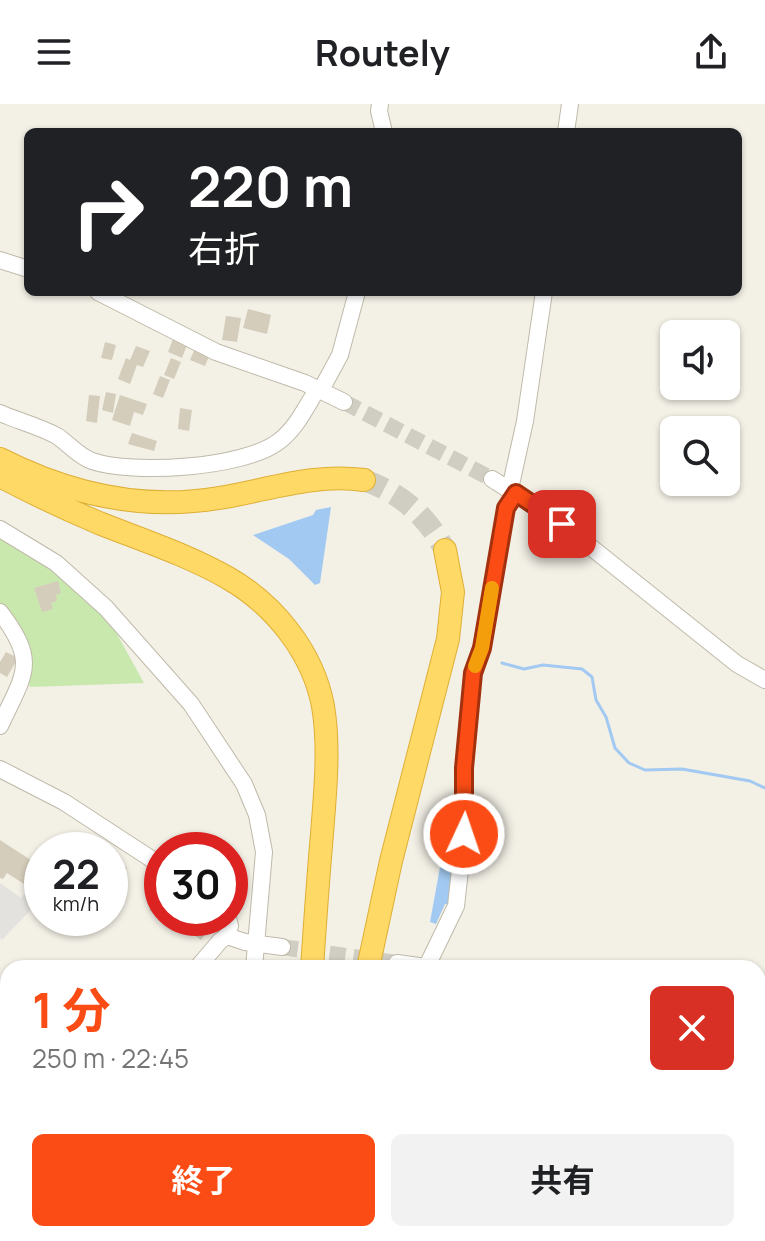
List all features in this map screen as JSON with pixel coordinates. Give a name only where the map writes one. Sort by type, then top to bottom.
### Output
[{"type":"highway","points":[[0,459],[53,484],[140,502],[169,503],[220,498],[322,478],[364,480]]},
{"type":"highway","points":[[0,476],[95,521],[229,578],[275,615],[297,641],[312,671],[323,706],[326,743],[313,960]]},
{"type":"highway","points":[[370,960],[391,861],[448,639],[453,592],[445,550]]},
{"type":"street","points":[[380,104],[383,128]]},
{"type":"street","points":[[567,128],[570,104]]},
{"type":"street","points":[[0,260],[24,268]]},
{"type":"street","points":[[106,296],[216,352],[319,389],[344,402]]},
{"type":"street","points":[[0,413],[56,436],[96,462],[150,467],[198,465],[253,454],[280,441],[319,389],[340,355],[356,296]]},
{"type":"street","points":[[430,960],[456,906],[464,834],[464,768],[473,673],[482,648],[506,508],[513,491],[543,296]]},
{"type":"street","points":[[492,479],[562,524],[737,664],[765,680]]},
{"type":"street","points":[[0,529],[56,563],[106,608],[191,704],[236,770],[252,800],[264,843],[254,960]]},
{"type":"street","points":[[0,612],[18,636],[25,652],[25,672],[0,726]]},
{"type":"street","points":[[0,769],[64,802],[144,854]]},
{"type":"street","points":[[204,960],[227,936],[282,947]]},
{"type":"green space","points":[[0,533],[28,546],[107,616],[144,683],[30,687],[18,636],[0,608]]},
{"type":"shaded area","points":[[0,883],[21,898],[24,895],[24,917],[2,940]]},
{"type":"water","points":[[331,507],[320,583],[315,585],[289,559],[253,535],[313,515],[316,510]]},
{"type":"water","points":[[445,840],[457,841],[451,905],[445,904],[436,924],[430,922]]},
{"type":"building","points":[[248,309],[271,315],[267,334],[243,328]]},
{"type":"building","points":[[226,316],[241,318],[237,342],[222,340]]},
{"type":"building","points":[[173,339],[187,345],[182,358],[168,352]]},
{"type":"building","points":[[105,342],[116,345],[112,360],[101,358]]},
{"type":"building","points":[[136,346],[150,351],[143,367],[137,365],[130,384],[118,379],[126,358],[130,360]]},
{"type":"building","points":[[195,348],[210,354],[205,366],[190,360]]},
{"type":"building","points":[[171,358],[181,362],[174,379],[164,375]]},
{"type":"building","points":[[160,376],[170,380],[163,398],[153,394]]},
{"type":"building","points":[[106,392],[116,394],[113,413],[102,410]]},
{"type":"building","points":[[89,395],[100,396],[97,423],[86,421]]},
{"type":"building","points":[[120,395],[147,404],[143,415],[134,412],[130,426],[112,420]]},
{"type":"building","points":[[180,408],[192,410],[189,431],[178,429]]},
{"type":"building","points":[[132,433],[157,441],[154,451],[128,444]]},
{"type":"building","points":[[58,581],[61,593],[56,595],[57,601],[51,603],[53,609],[42,612],[34,588]]},
{"type":"building","points":[[6,652],[18,658],[7,677],[0,673],[0,662]]},
{"type":"building","points":[[0,840],[24,856],[24,884],[7,873],[3,879],[0,878]]},
{"type":"waterway","points":[[502,663],[524,669],[543,665],[582,669],[592,677],[596,700],[606,717],[615,748],[629,763],[645,770],[682,769],[750,781],[765,788]]},
{"type":"tunnel","points":[[344,402],[492,479]]},
{"type":"tunnel","points":[[364,480],[412,507],[430,526],[445,550]]},
{"type":"tunnel","points":[[282,947],[375,960]]},
{"type":"slow traffic","points":[[475,666],[482,648],[492,588]]},
{"type":"route","points":[[464,834],[464,768],[473,673],[482,648],[506,508],[516,493],[562,524]]}]
